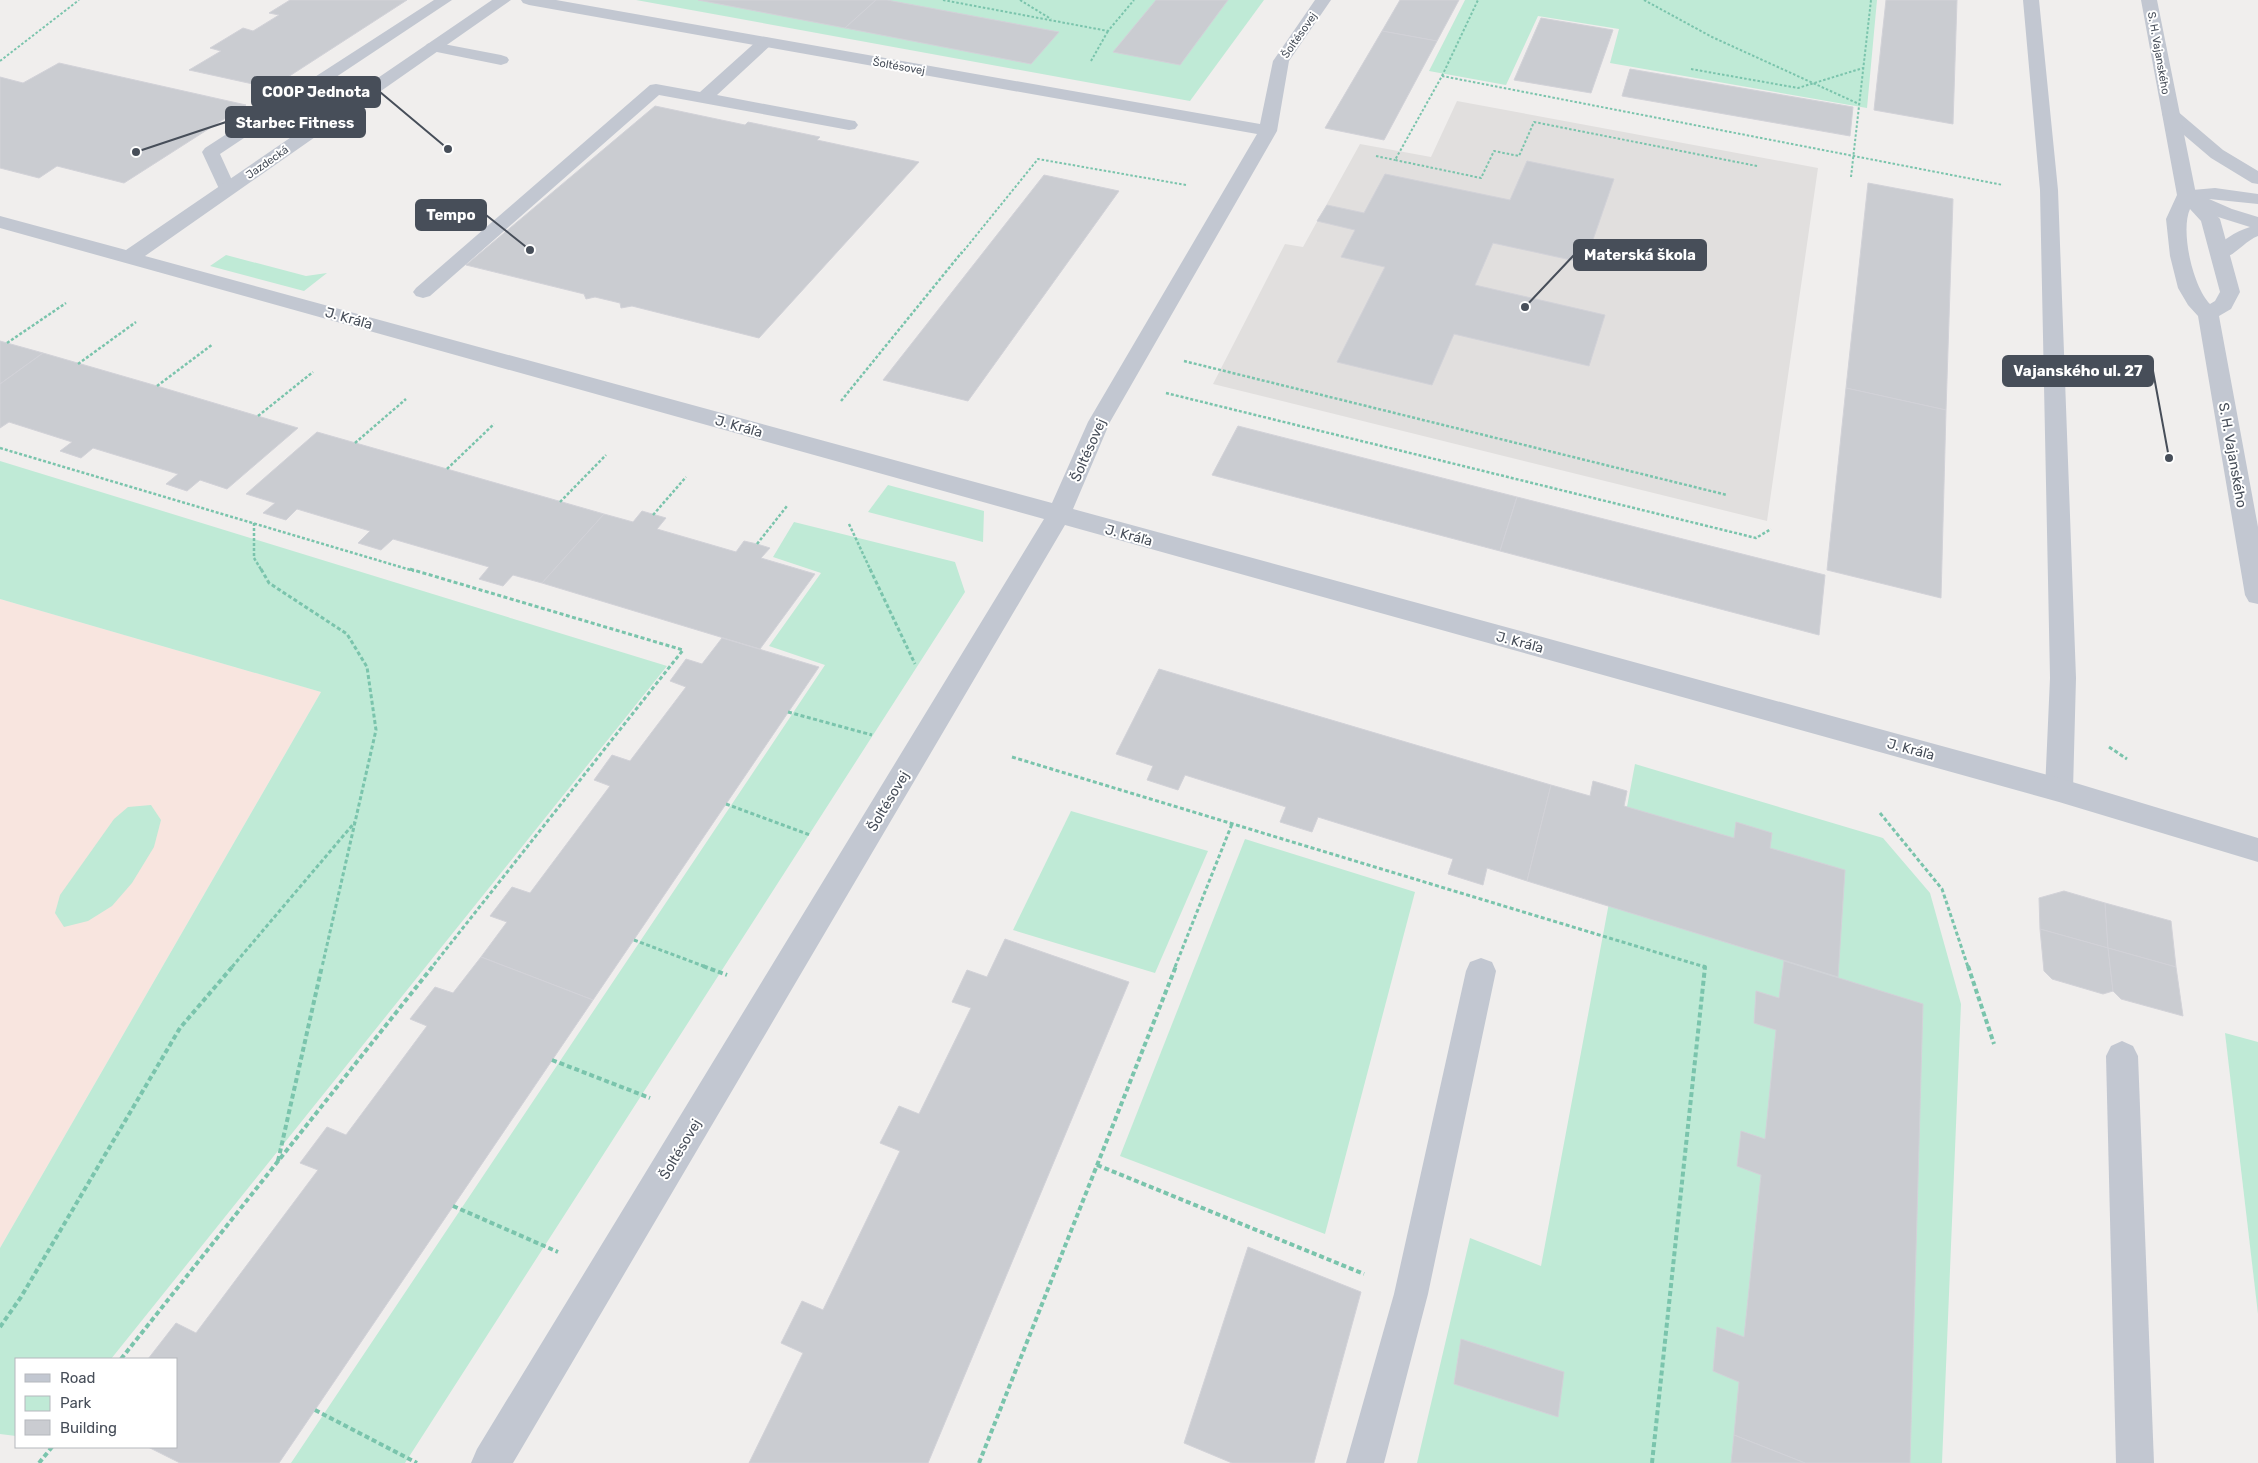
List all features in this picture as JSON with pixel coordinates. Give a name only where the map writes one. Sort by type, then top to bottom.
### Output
[{"type":"street","name":"Jazdecká","points":[[130,257],[503,0]]},
{"type":"street","name":"Šoltésovej","points":[[530,0],[1268,131]]},
{"type":"street","name":"Šoltésovej","points":[[491,1463],[1059,515],[1099,422],[1268,131],[1281,61],[1323,0]]},
{"type":"street","name":"S. H. Vajanského","points":[[2149,0],[2187,194]]},
{"type":"street","points":[[2187,194],[2210,219],[2221,254],[2230,292],[2224,305],[2208,314],[2195,301],[2188,288],[2180,256],[2176,218],[2187,194]]},
{"type":"street","name":"J. Kráľa","points":[[0,222],[2059,790],[2258,850]]},
{"type":"street","name":"S. H. Vajanského","points":[[2208,314],[2258,595]]},
{"type":"lane","points":[[227,189],[211,152],[444,0]]},
{"type":"lane","points":[[2031,0],[2049,190],[2064,678],[2059,790]]},
{"type":"lane","points":[[704,98],[765,42]]},
{"type":"lane","points":[[433,47],[501,60]]},
{"type":"lane","points":[[423,292],[656,89],[849,125]]},
{"type":"lane","points":[[2170,114],[2216,154],[2258,179]]},
{"type":"lane","points":[[2187,194],[2215,193],[2258,199]]},
{"type":"lane","points":[[2187,194],[2225,213],[2258,223]]},
{"type":"lane","points":[[2221,254],[2241,236],[2258,230]]},
{"type":"lane","points":[[1365,1463],[1411,1294],[1481,971]]},
{"type":"lane","points":[[2122,1056],[2135,1463]]},
{"type":"path","points":[[0,61],[78,0]]},
{"type":"path","points":[[943,0],[1108,31],[1134,0]]},
{"type":"path","points":[[1020,0],[1054,21]]},
{"type":"path","points":[[1395,160],[1442,76],[1478,0]]},
{"type":"path","points":[[1644,0],[1712,37],[1859,104]]},
{"type":"path","points":[[1852,177],[1871,0]]},
{"type":"path","points":[[1691,69],[1798,88],[1863,68]]},
{"type":"path","points":[[1442,76],[2003,185]]},
{"type":"path","points":[[1376,156],[1481,178],[1494,151],[1518,156],[1534,122],[1757,166]]},
{"type":"path","points":[[841,401],[1038,159],[1186,185]]},
{"type":"path","points":[[7,343],[66,303]]},
{"type":"path","points":[[78,364],[136,322]]},
{"type":"path","points":[[157,386],[213,344]]},
{"type":"path","points":[[1176,359],[1728,495]]},
{"type":"path","points":[[258,416],[313,372]]},
{"type":"path","points":[[1158,391],[1756,538],[1771,529]]},
{"type":"path","points":[[355,443],[406,399]]},
{"type":"path","points":[[447,470],[494,424]]},
{"type":"path","points":[[0,448],[683,650],[122,1358]]},
{"type":"path","points":[[560,502],[606,455]]},
{"type":"path","points":[[653,515],[686,478]]},
{"type":"path","points":[[757,544],[787,506]]},
{"type":"path","points":[[254,523],[254,558],[269,583],[347,634],[367,667],[376,730],[278,1162]]},
{"type":"path","points":[[849,524],[918,670]]},
{"type":"path","points":[[788,712],[875,736]]},
{"type":"path","points":[[726,804],[814,836]]},
{"type":"path","points":[[1880,814],[1942,889],[1994,1044]]},
{"type":"path","points":[[0,1328],[22,1297],[180,1028],[356,821]]},
{"type":"path","points":[[979,1463],[1232,824]]},
{"type":"path","points":[[634,940],[736,979]]},
{"type":"path","points":[[552,1060],[651,1098]]},
{"type":"path","points":[[1097,1165],[1411,1294]]},
{"type":"path","points":[[453,1206],[565,1255]]},
{"type":"path","points":[[315,1410],[417,1463]]},
{"type":"path","points":[[39,1463],[51,1448]]},
{"type":"shaded area","points":[[1457,101],[1818,168],[1767,521],[1213,384],[1285,244],[1303,247],[1360,144],[1431,157]]},
{"type":"shaded area","points":[[0,599],[321,692],[0,1248]]},
{"type":"green space","points":[[636,0],[1264,0],[1190,101]]},
{"type":"green space","points":[[1465,0],[1877,0],[1867,108],[1610,63],[1619,29],[1538,16],[1506,85],[1429,71]]},
{"type":"green space","points":[[226,255],[306,276],[327,273],[304,291],[210,266]]},
{"type":"green space","points":[[0,461],[667,666],[112,1358],[15,1358],[15,1436],[0,1434],[0,1248],[321,692],[0,599]]},
{"type":"green space","points":[[888,485],[984,511],[983,542],[868,512]]},
{"type":"green space","points":[[794,522],[955,562],[965,592],[405,1463],[291,1463],[825,665],[769,646],[821,573],[773,557]]},
{"type":"green space","points":[[1635,764],[1883,838],[1930,893],[1961,1004],[1942,1463],[1417,1463],[1470,1238],[1541,1266]]},
{"type":"green space","points":[[151,805],[161,820],[154,847],[132,883],[112,906],[88,921],[64,927],[55,913],[60,895],[114,819],[128,807]]},
{"type":"green space","points":[[1071,811],[1208,851],[1155,973],[1013,930]]},
{"type":"green space","points":[[1245,839],[1415,892],[1325,1234],[1120,1156]]},
{"type":"green space","points":[[2225,1033],[2258,1042],[2258,1314]]},
{"type":"building","points":[[290,0],[407,0],[271,88],[189,70],[221,51],[210,48],[243,28],[253,31],[279,15],[269,13]]},
{"type":"building","points":[[698,0],[876,0],[845,28]]},
{"type":"building","points":[[876,0],[887,0],[1059,32],[1031,64],[845,28]]},
{"type":"building","points":[[1156,0],[1228,0],[1180,65],[1113,52]]},
{"type":"building","points":[[1400,0],[1459,0],[1437,41],[1382,31]]},
{"type":"building","points":[[1886,0],[1957,0],[1953,124],[1874,110]]},
{"type":"building","points":[[1541,18],[1613,30],[1591,93],[1514,80]]},
{"type":"building","points":[[1382,31],[1437,41],[1384,140],[1325,128]]},
{"type":"building","points":[[59,63],[246,105],[124,183],[57,166],[39,178],[0,168],[0,77],[23,83]]},
{"type":"building","points":[[1630,69],[1853,107],[1850,136],[1622,96]]},
{"type":"building","points":[[655,106],[745,125],[748,122],[820,137],[817,140],[919,162],[759,338],[632,306],[621,308],[620,303],[595,297],[586,299],[584,294],[466,265]]},
{"type":"building","points":[[1527,161],[1614,179],[1585,263],[1493,243],[1475,285],[1605,315],[1589,366],[1454,334],[1432,385],[1337,362],[1385,267],[1341,257],[1355,230],[1317,221],[1327,205],[1364,213],[1385,174],[1510,200]]},
{"type":"building","points":[[1044,175],[1119,191],[968,401],[883,380]]},
{"type":"building","points":[[1868,183],[1953,199],[1946,410],[1846,388]]},
{"type":"building","points":[[0,341],[7,343],[43,353],[0,384]]},
{"type":"building","points":[[43,353],[298,428],[227,489],[200,480],[187,491],[166,484],[178,474],[93,448],[81,458],[60,451],[72,442],[9,422],[0,428],[0,384]]},
{"type":"building","points":[[1846,388],[1946,410],[1941,598],[1827,570]]},
{"type":"building","points":[[1238,426],[1517,497],[1500,551],[1212,475]]},
{"type":"building","points":[[317,432],[604,514],[542,583],[513,575],[503,586],[479,579],[489,567],[393,539],[381,550],[358,543],[370,531],[297,509],[286,520],[263,513],[275,503],[246,494]]},
{"type":"building","points":[[1517,497],[1825,575],[1819,635],[1500,551]]},
{"type":"building","points":[[642,511],[666,518],[657,529],[736,552],[744,541],[757,544],[770,548],[761,558],[815,574],[760,649],[542,583],[604,514],[633,522]]},
{"type":"building","points":[[722,638],[819,667],[593,1000],[481,957],[507,922],[490,916],[512,887],[530,893],[610,786],[594,780],[612,755],[630,761],[686,687],[670,681],[686,659],[702,664]]},
{"type":"building","points":[[1159,669],[1551,785],[1527,881],[1487,868],[1483,885],[1448,874],[1453,859],[1318,817],[1312,832],[1280,822],[1286,807],[1185,775],[1178,790],[1147,780],[1153,766],[1116,754]]},
{"type":"building","points":[[1593,781],[1627,791],[1624,806],[1734,838],[1736,822],[1772,833],[1770,848],[1845,870],[1838,977],[1527,881],[1551,785],[1590,796]]},
{"type":"building","points":[[2064,891],[2105,903],[2108,948],[2040,929],[2039,898]]},
{"type":"building","points":[[2105,903],[2171,921],[2176,967],[2108,948]]},
{"type":"building","points":[[2040,929],[2108,948],[2113,991],[2103,994],[2052,979],[2044,971]]},
{"type":"building","points":[[1005,939],[1129,982],[928,1463],[749,1463],[803,1353],[781,1343],[802,1301],[823,1310],[900,1151],[880,1143],[899,1106],[919,1114],[971,1008],[952,1002],[967,970],[987,977]]},
{"type":"building","points":[[2108,948],[2176,967],[2183,1016],[2121,999],[2113,991]]},
{"type":"building","points":[[481,957],[593,1000],[279,1463],[180,1463],[150,1448],[178,1448],[178,1358],[149,1358],[176,1323],[196,1333],[318,1170],[300,1163],[327,1127],[346,1135],[427,1026],[410,1019],[435,987],[453,993]]},
{"type":"building","points":[[1784,961],[1923,1004],[1910,1463],[1805,1463],[1734,1435],[1739,1382],[1713,1371],[1717,1327],[1744,1337],[1761,1175],[1737,1166],[1741,1131],[1765,1139],[1776,1030],[1754,1023],[1756,991],[1779,998]]},
{"type":"building","points":[[1248,1247],[1361,1292],[1314,1463],[1232,1463],[1184,1443]]},
{"type":"building","points":[[1461,1339],[1564,1372],[1558,1417],[1454,1384]]},
{"type":"building","points":[[1734,1435],[1805,1463],[1731,1463]]},
{"type":"place","name":"COOP Jednota","points":[[448,149]]},
{"type":"place","name":"Starbec Fitness","points":[[136,152]]},
{"type":"place","name":"Tempo","points":[[530,250]]},
{"type":"place","name":"Materská škola","points":[[1525,307]]},
{"type":"place","name":"Vajanského ul. 27","points":[[2169,458]]}]
